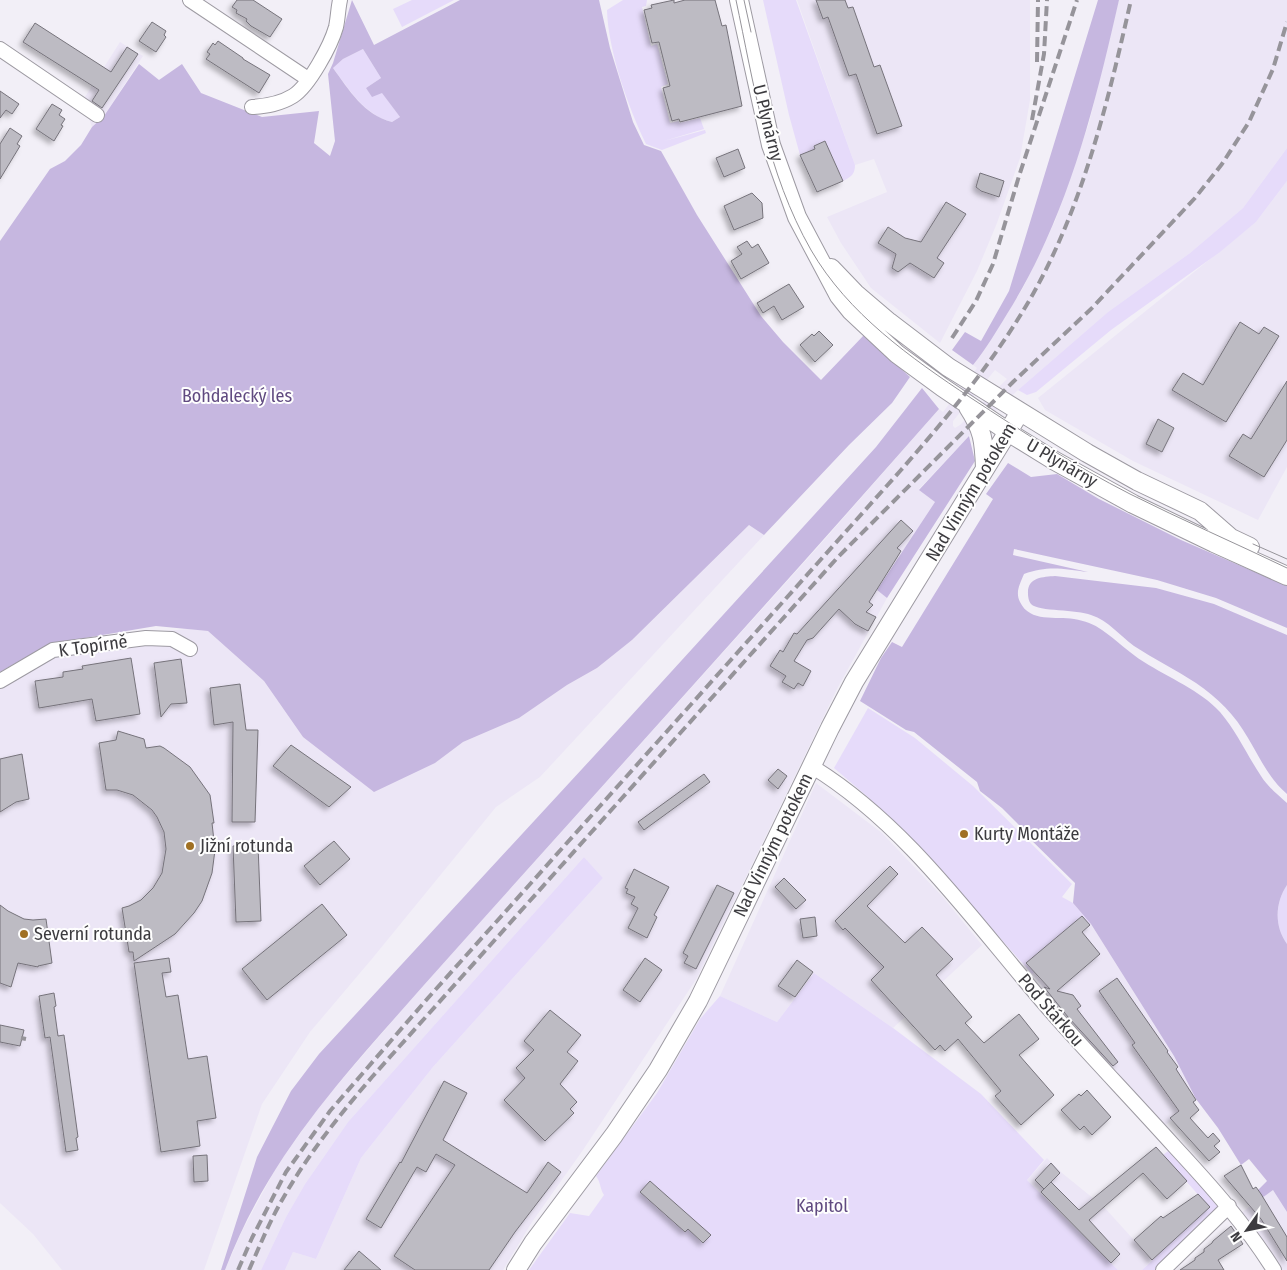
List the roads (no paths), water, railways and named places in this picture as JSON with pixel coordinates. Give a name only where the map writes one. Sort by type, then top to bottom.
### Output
[{"type":"street","points":[[190,0],[308,80]]},
{"type":"street","points":[[252,107],[273,105],[295,95],[308,80],[319,66],[336,28],[340,0]]},
{"type":"street","name":"U Plynárny","points":[[739,0],[771,145],[797,217],[839,296],[851,311],[897,354],[967,404],[1055,461],[1133,504],[1287,576]]},
{"type":"street","points":[[0,49],[97,114]]},
{"type":"street","name":"U Plynárny","points":[[810,241],[832,269],[855,293],[888,322],[948,367],[1136,481],[1200,512],[1232,538],[1287,564]]},
{"type":"street","points":[[967,404],[979,424],[984,444],[985,468]]},
{"type":"street","name":"Nad Vinným potokem","points":[[516,1270],[614,1135],[668,1052],[698,1001],[811,766],[854,682],[1020,412]]},
{"type":"street","name":"K Topírně","points":[[0,680],[53,650],[146,638],[172,639],[190,648]]},
{"type":"street","name":"Pod Stárkou","points":[[811,766],[849,790],[886,823],[941,882],[1062,1024],[1229,1206],[1258,1244],[1274,1270]]},
{"type":"street","points":[[1163,1270],[1229,1206]]},
{"type":"tram line","points":[[736,0],[756,96],[783,190],[811,250],[826,273],[862,314],[882,333],[948,383],[1069,460],[1130,494],[1287,568]]},
{"type":"tram line","points":[[744,0],[751,32]]},
{"type":"tram line","points":[[1253,544],[1287,559]]},
{"type":"railway","points":[[1037,62],[1038,0]]},
{"type":"railway","points":[[1032,120],[1044,54],[1047,0]]},
{"type":"railway","points":[[952,338],[976,301],[993,264],[1019,176],[1077,0]]},
{"type":"railway","points":[[238,1270],[252,1238],[286,1172],[330,1111],[428,998],[901,470],[955,407],[1004,341],[1033,294],[1067,224],[1093,151],[1131,0]]},
{"type":"railway","points":[[249,1270],[272,1218],[297,1175],[333,1125],[372,1077],[838,557],[1013,382],[1091,309],[1195,198],[1222,164],[1249,122],[1273,69],[1287,22]]},
{"type":"railway","points":[[21,1038],[26,1039]]},
{"type":"place","name":"Kurty Montáže","points":[[964,834]]},
{"type":"place","name":"Jižní rotunda","points":[[190,846]]},
{"type":"place","name":"Severní rotunda","points":[[24,934]]},
{"type":"park label","name":"Bohdalecký les","points":[[237,396]]},
{"type":"park label","name":"Kapitol","points":[[822,1206]]}]
